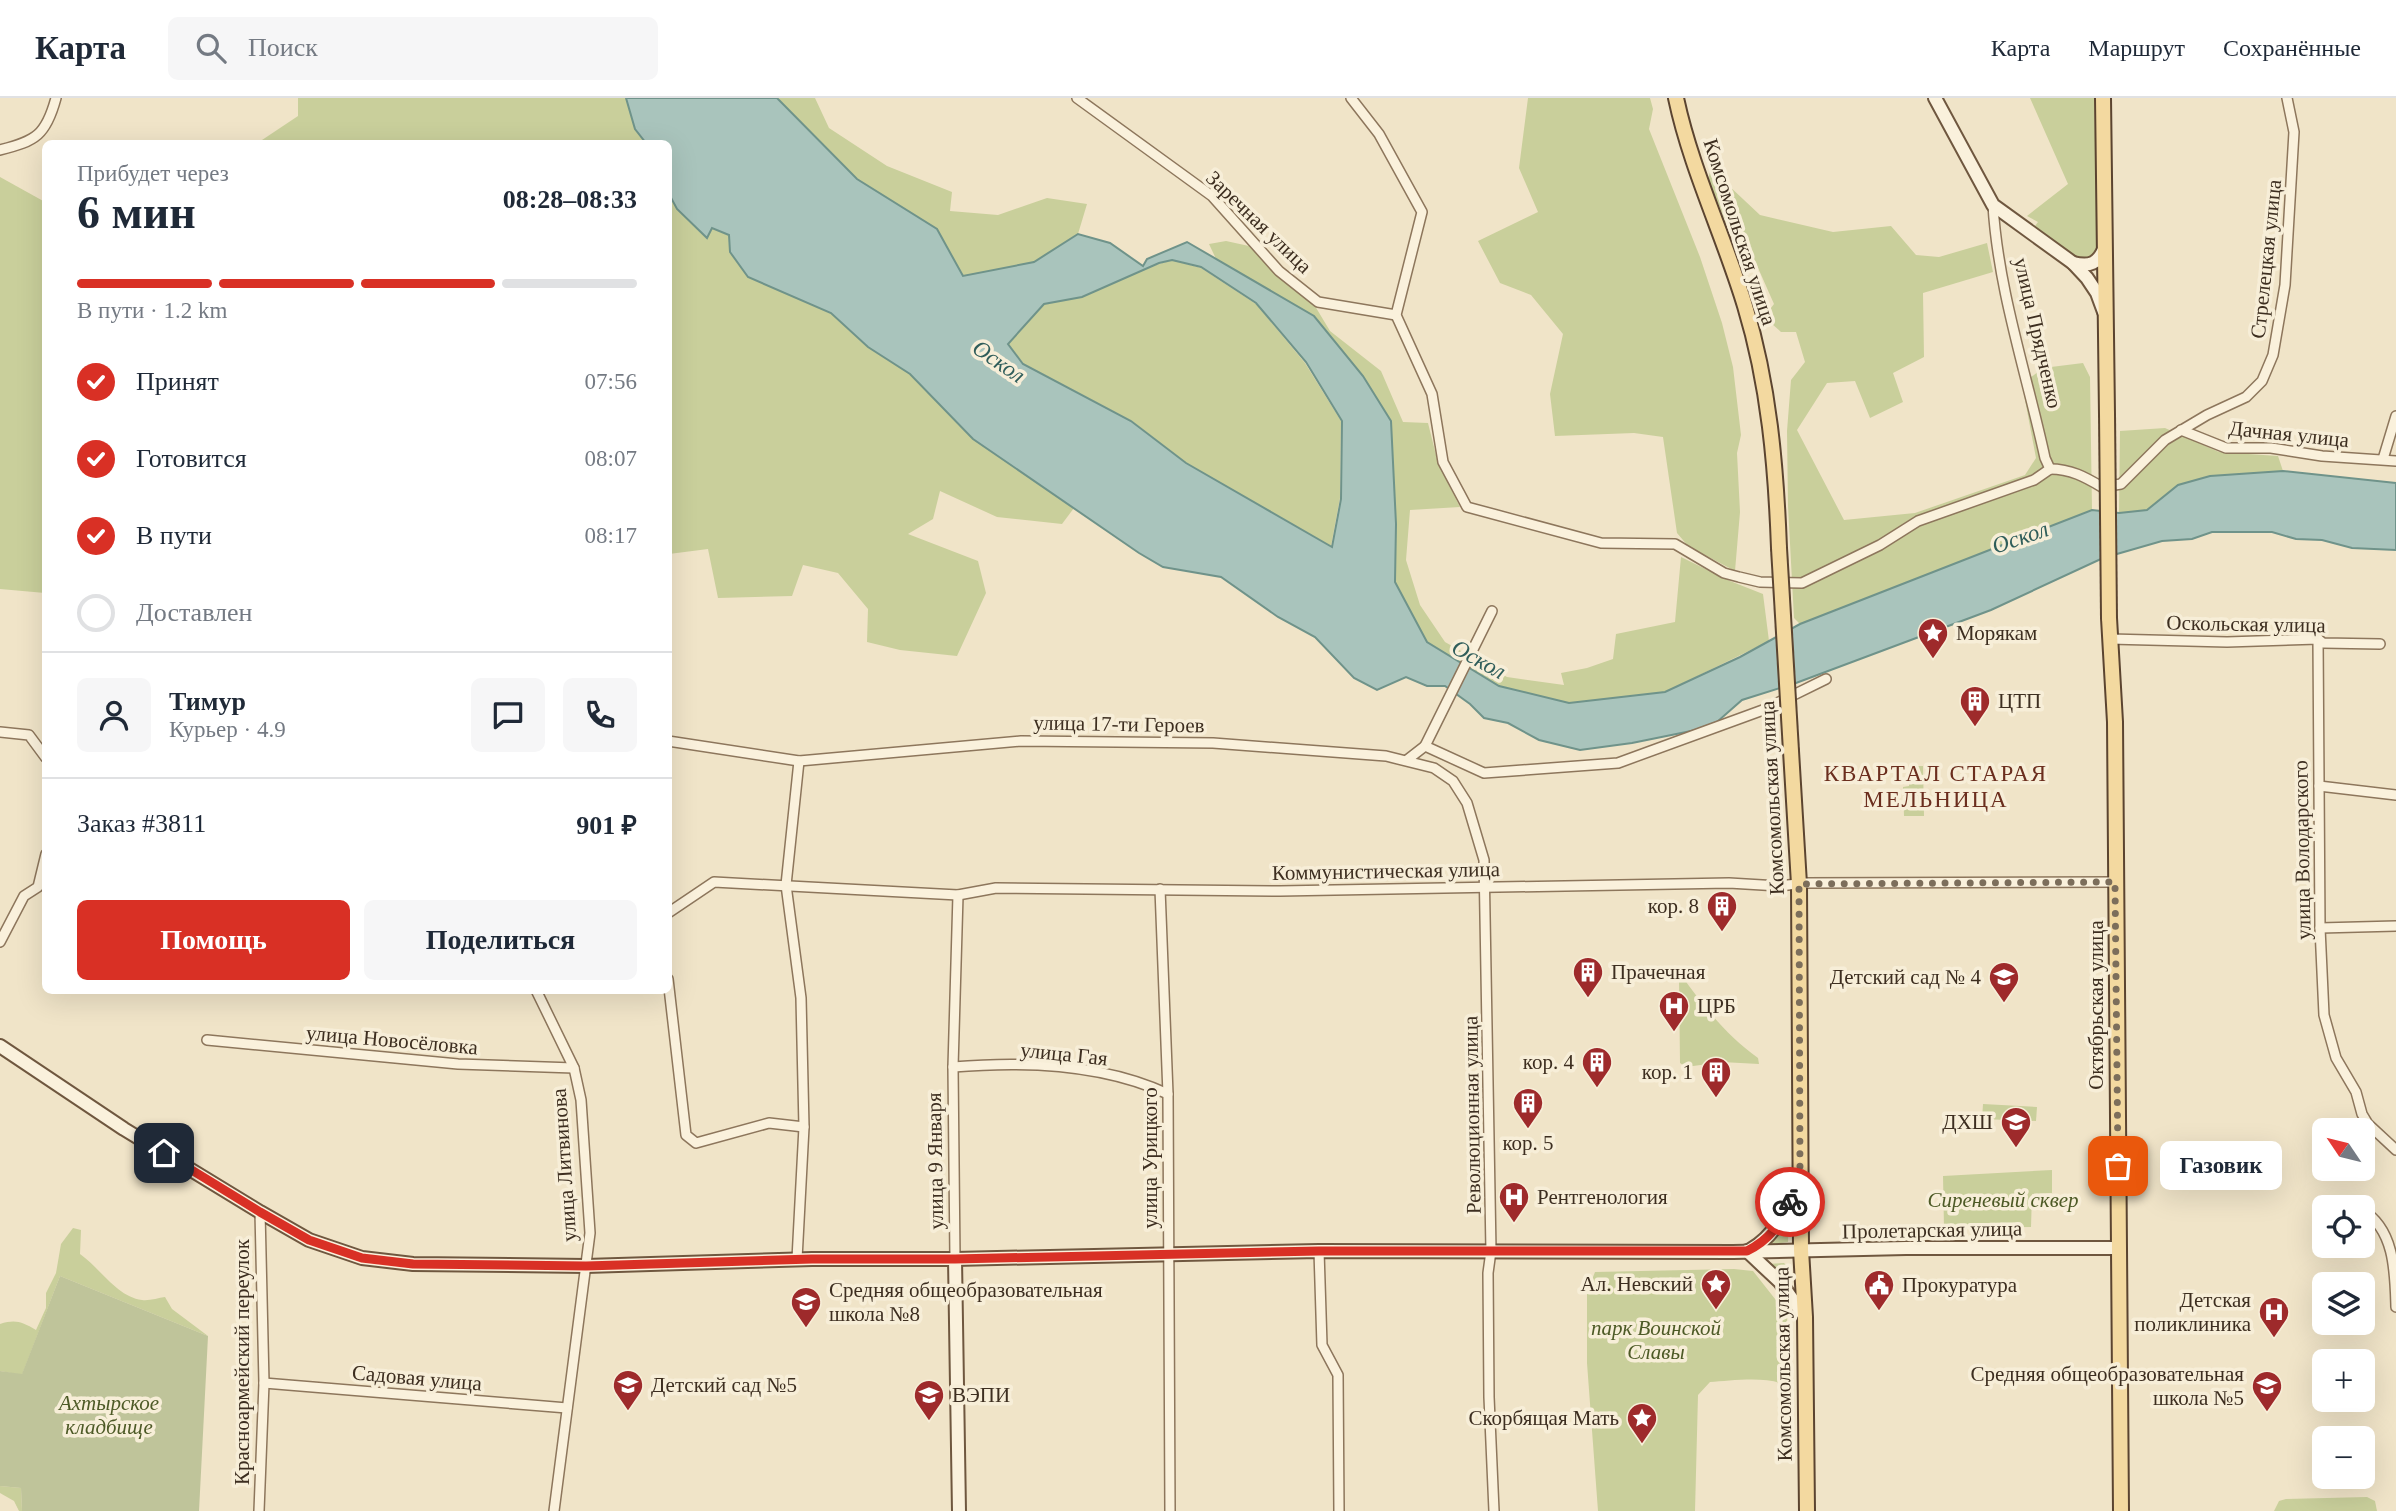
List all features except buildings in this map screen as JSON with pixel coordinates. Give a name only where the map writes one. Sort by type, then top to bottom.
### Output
[{"type":"main road","name":"Комсомольская улица","points":[[1676,98],[1759,357],[1777,473],[1799,884],[1800,1180],[1805,1317],[1807,1511]]},
{"type":"main road","name":"улица Прядченко","points":[[1935,98],[1993,205],[2073,263],[2097,293],[2106,318]]},
{"type":"main road","name":"улица Прядченко","points":[[2103,98],[2107,414]]},
{"type":"main road","points":[[2073,263],[2085,266],[2093,264],[2101,258],[2106,244]]},
{"type":"main road","name":"Октябрьская улица","points":[[2107,414],[2109,618],[2115,722],[2121,1511]]},
{"type":"main road","name":"Пролетарская улица","points":[[0,1046],[124,1129],[309,1240],[362,1258],[413,1264],[586,1266],[797,1259],[955,1259],[1319,1251],[2118,1248]]},
{"type":"main road","points":[[1800,1180],[1785,1213],[1764,1242],[1747,1251],[1780,1282],[1805,1317]]},
{"type":"main road","name":"улица 9 Января","points":[[955,1259],[958,1511]]},
{"type":"street","points":[[0,150],[28,143],[49,123],[56,98]]},
{"type":"street","name":"Заречная улица","points":[[1077,98],[1212,196],[1279,271],[1318,302],[1396,315]]},
{"type":"street","points":[[1352,98],[1379,134],[1422,212],[1396,315],[1432,394],[1443,463],[1468,507],[1601,543],[1675,544],[1724,573],[1760,582],[1801,583],[1880,545],[1918,521],[2034,480],[2050,469]]},
{"type":"street","name":"Стрелецкая улица","points":[[2050,469],[2063,469],[2081,475],[2102,487],[2120,484],[2165,440],[2207,415],[2246,397],[2262,381],[2273,355],[2280,319],[2291,209],[2294,132],[2287,98]]},
{"type":"street","name":"улица Прядченко","points":[[1993,205],[1994,233],[2014,331],[2050,469]]},
{"type":"street","points":[[2383,459],[2396,416]]},
{"type":"street","name":"Дачная улица","points":[[2181,430],[2226,448],[2272,448],[2322,456],[2396,461]]},
{"type":"street","points":[[1407,760],[1425,746],[1492,611]]},
{"type":"street","name":"Оскольская улица","points":[[2110,639],[2227,642],[2318,639],[2323,643],[2380,644]]},
{"type":"street","name":"улица Володарского","points":[[2318,639],[2320,928],[2324,1015],[2336,1058],[2356,1092],[2362,1114],[2368,1124],[2396,1150]]},
{"type":"street","points":[[1425,746],[1484,773],[1619,763],[1763,710],[1826,678]]},
{"type":"street","points":[[0,732],[29,735],[42,753]]},
{"type":"street","name":"улица 17-ти Героев","points":[[672,741],[799,761],[1021,741],[1213,743],[1407,760],[1434,768],[1453,782],[1467,803],[1482,850],[1485,887]]},
{"type":"street","points":[[797,1259],[804,1127],[801,998],[786,885],[799,761]]},
{"type":"street","points":[[2319,786],[2396,796]]},
{"type":"street","name":"Коммунистическая улица","points":[[672,910],[713,882],[958,895],[996,888],[1280,891],[1729,883],[1779,886],[2115,882]]},
{"type":"street","name":"Революционная улица","points":[[1485,887],[1491,1251],[1488,1273],[1489,1397],[1494,1511]]},
{"type":"street","points":[[0,942],[24,896],[42,888]]},
{"type":"street","name":"улица Урицкого","points":[[1160,889],[1168,1094],[1170,1511]]},
{"type":"street","name":"улица 9 Января","points":[[955,1259],[953,1068],[958,895]]},
{"type":"street","points":[[2320,928],[2396,926]]},
{"type":"street","name":"улица Литвинова","points":[[538,994],[574,1068],[581,1100],[590,1233],[554,1511]]},
{"type":"street","points":[[670,994],[686,1136],[696,1143],[769,1123],[804,1127]]},
{"type":"street","name":"улица Новосёловка","points":[[207,1040],[458,1064],[574,1068]]},
{"type":"street","name":"улица Гая","points":[[953,1068],[982,1065],[1073,1068],[1142,1082],[1168,1094]]},
{"type":"street","name":"Красноармейский переулок","points":[[259,1511],[264,1383],[260,1212]]},
{"type":"street","points":[[2375,1221],[2379,1224],[2394,1259],[2396,1307]]},
{"type":"street","points":[[1319,1251],[1322,1345],[1339,1375],[1339,1511]]},
{"type":"street","name":"Садовая улица","points":[[264,1383],[567,1408]]},
{"type":"green space","points":[[298,98],[626,98],[635,129],[644,140],[262,140],[298,116]]},
{"type":"green space","points":[[777,98],[815,98],[829,128],[887,166],[952,192],[950,211],[998,215],[1047,198],[1087,204],[1078,234],[1034,262],[963,276],[937,229],[857,179]]},
{"type":"green space","points":[[1528,98],[1650,98],[1653,109],[1649,129],[1700,257],[1722,323],[1733,367],[1741,435],[1737,453],[1740,512],[1735,571],[1688,546],[1677,533],[1663,437],[1634,433],[1555,436],[1550,394],[1563,334],[1531,295],[1500,283],[1478,241],[1538,212],[1519,168]]},
{"type":"green space","points":[[2030,98],[2094,98],[2098,248],[2091,260],[2073,255],[2035,226],[2038,222],[2027,216],[2068,184]]},
{"type":"green space","points":[[1711,169],[1760,215],[1833,232],[1891,226],[1916,255],[1939,257],[1987,243],[1993,272],[1923,293],[1924,357],[1893,373],[1903,402],[1870,418],[1855,381],[1827,383],[1797,430],[1844,520],[1915,513],[2025,475],[2036,458],[2022,384],[2043,368],[2083,363],[2090,377],[2092,510],[1800,624],[1794,618],[1787,431],[1791,380],[1805,362],[1796,332],[1781,332],[1764,317],[1774,304],[1751,252],[1734,242],[1708,179]]},
{"type":"green space","points":[[0,177],[42,200],[42,593],[0,589]]},
{"type":"green space","points":[[672,201],[677,209],[707,237],[712,227],[729,235],[730,252],[794,296],[831,313],[868,347],[910,374],[973,439],[1074,508],[1062,524],[997,517],[940,491],[933,519],[908,534],[978,561],[986,593],[957,656],[900,650],[867,642],[868,609],[838,573],[803,565],[792,596],[718,598],[708,549],[672,554]]},
{"type":"green space","points":[[1226,241],[1249,246],[1315,306],[1330,331],[1381,371],[1403,422],[1428,423],[1438,463],[1460,507],[1410,510],[1406,560],[1420,605],[1445,642],[1507,677],[1564,685],[1561,673],[1613,659],[1616,634],[1675,622],[1681,557],[1763,594],[1769,641],[1665,692],[1569,703],[1498,686],[1427,642],[1395,582],[1396,524],[1314,316],[1217,261],[1209,244]]},
{"type":"green space","points":[[1172,260],[1201,268],[1256,304],[1305,363],[1341,421],[1340,498],[1331,546],[1186,463],[1132,421],[1024,364],[1008,344],[1044,304],[1083,297],[1146,268]]},
{"type":"green space","points":[[2165,428],[2219,452],[2278,456],[2283,471],[2210,476],[2178,485],[2147,510],[2119,513],[2120,431]]},
{"type":"green space","points":[[1909,766],[1923,766],[1924,816],[1904,816],[1903,787],[1909,786]]},
{"type":"green space","points":[[1681,975],[1716,1020],[1758,1058],[1759,1064],[1722,1062],[1686,1067],[1680,1063]]},
{"type":"green space","points":[[1983,1104],[2037,1107],[2036,1121],[1982,1119]]},
{"type":"green space","name":"Сиреневый сквер","points":[[2052,1170],[2052,1193],[2032,1194],[2031,1227],[1944,1228],[1943,1176]]},
{"type":"green space","points":[[1789,1216],[1788,1242],[1768,1245]]},
{"type":"green space","points":[[73,1228],[81,1230],[80,1254],[117,1288],[142,1300],[165,1297],[172,1309],[208,1336],[60,1276],[22,1375],[0,1371],[0,1324],[19,1322],[36,1330],[46,1308],[46,1293],[56,1273],[61,1244]]},
{"type":"green space","points":[[1784,1263],[1788,1267],[1790,1287],[1767,1264]]},
{"type":"green space","name":"парк Воинской Славы","points":[[1734,1269],[1753,1271],[1787,1314],[1788,1387],[1781,1383],[1761,1380],[1710,1382],[1698,1395],[1695,1511],[1598,1511],[1587,1363],[1587,1292],[1595,1272]]},
{"type":"green space","name":"Ахтырское кладбище","points":[[60,1276],[208,1336],[199,1511],[22,1511],[21,1488],[0,1486],[0,1371],[22,1374]]},
{"type":"green space","points":[[0,1486],[21,1488],[22,1511],[19,1511],[14,1501],[0,1493]]},
{"type":"green space","points":[[2367,1497],[2375,1501],[2377,1511],[2274,1511],[2279,1501],[2286,1499]]},
{"type":"water","name":"Оскол","points":[[626,98],[777,98],[857,179],[937,229],[963,276],[1034,262],[1078,234],[1110,243],[1143,266],[1147,259],[1187,242],[1314,316],[1363,376],[1391,421],[1396,524],[1395,582],[1427,642],[1499,686],[1569,703],[1665,692],[1740,657],[1800,624],[2092,510],[2119,513],[2147,510],[2178,485],[2210,476],[2283,471],[2396,483],[2396,550],[2352,548],[2322,540],[2296,539],[2272,532],[2212,532],[2192,539],[2162,541],[2103,558],[1991,610],[1796,683],[1742,700],[1717,722],[1696,730],[1580,750],[1539,740],[1508,723],[1484,718],[1445,686],[1427,686],[1406,677],[1377,690],[1354,678],[1315,637],[1278,617],[1221,577],[1163,567],[1139,553],[973,439],[910,374],[868,347],[831,313],[748,277],[730,252],[729,235],[712,228],[707,238],[677,209],[672,200],[672,140],[644,140],[635,129]],"holes":[[[1172,260],[1201,267],[1256,303],[1306,362],[1342,421],[1341,499],[1332,547],[1186,463],[1131,421],[1023,364],[1008,344],[1044,304],[1082,297],[1159,263]]]},
{"type":"way so far","points":[[1790,1202],[1800,1180],[1799,884],[2115,882],[2118,946],[2118,1166]]},
{"type":"place","name":"Морякам","points":[[1933,660]]},
{"type":"place","name":"ЦТП","points":[[1975,728]]},
{"type":"place","name":"кор. 8","points":[[1722,933]]},
{"type":"place","name":"Прачечная","points":[[1588,999]]},
{"type":"place","name":"Детский сад № 4","points":[[2004,1004]]},
{"type":"place","name":"ЦРБ","points":[[1674,1033]]},
{"type":"place","name":"кор. 4","points":[[1597,1089]]},
{"type":"place","name":"кор. 1","points":[[1716,1099]]},
{"type":"place","name":"кор. 5","points":[[1528,1130]]},
{"type":"place","name":"ДХШ","points":[[2016,1149]]},
{"type":"place","name":"Газовик","points":[[2118,1166]]},
{"type":"place","name":"Рентгенология","points":[[1514,1224]]},
{"type":"place","name":"Ал. Невский","points":[[1716,1311]]},
{"type":"place","name":"Прокуратура","points":[[1879,1312]]},
{"type":"place","name":"Средняя общеобразовательная школа №8","points":[[806,1329]]},
{"type":"place","name":"Детская поликлиника","points":[[2274,1339]]},
{"type":"place","name":"Детский сад №5","points":[[628,1412]]},
{"type":"place","name":"Средняя общеобразовательная школа №5","points":[[2267,1413]]},
{"type":"place","name":"ВЭПИ","points":[[929,1422]]},
{"type":"place","name":"Скорбящая Мать","points":[[1642,1445]]},
{"type":"district","name":"КВАРТАЛ СТАРАЯ МЕЛЬНИЦА","points":[[1936,786]]},
{"type":"route","points":[[164,1153],[309,1240],[362,1258],[413,1264],[586,1266],[812,1259],[955,1259],[1319,1251],[1747,1251],[1764,1242],[1790,1202]]}]
